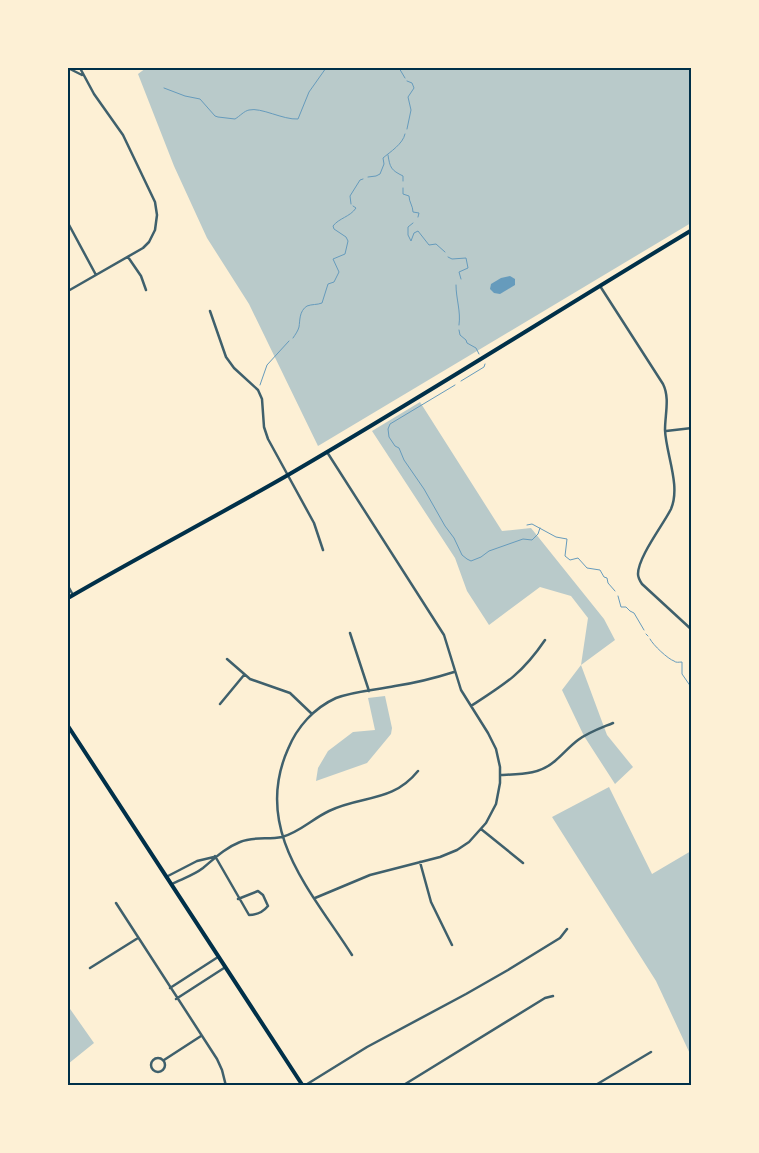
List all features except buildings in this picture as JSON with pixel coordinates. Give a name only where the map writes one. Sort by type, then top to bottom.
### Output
[{"type":"main road","points":[[68,598],[327,452],[692,230]]},
{"type":"main road","points":[[68,726],[224,968],[303,1086]]},
{"type":"street","points":[[68,68],[83,76]]},
{"type":"street","points":[[68,291],[143,248],[152,237],[157,222],[156,207],[123,135],[83,76],[80,68]]},
{"type":"street","points":[[68,224],[96,275]]},
{"type":"street","points":[[128,257],[141,276],[146,290]]},
{"type":"street","points":[[600,286],[665,388],[667,398],[665,431],[674,488],[674,500],[639,568],[638,578],[642,584],[692,630]]},
{"type":"street","points":[[210,311],[226,357],[234,368],[258,390],[262,400],[264,427],[268,439],[314,523],[323,550]]},
{"type":"street","points":[[665,431],[692,428]]},
{"type":"street","points":[[315,898],[370,875],[440,857],[457,850],[469,842],[481,829],[496,804],[500,775],[498,758],[493,743],[461,690],[444,635],[327,452]]},
{"type":"street","points":[[68,586],[73,595]]},
{"type":"street","points":[[350,633],[369,691]]},
{"type":"street","points":[[471,706],[514,677],[531,660],[545,640]]},
{"type":"street","points":[[227,659],[244,675],[259,683],[290,694],[312,714]]},
{"type":"street","points":[[352,955],[293,863],[282,837],[277,805],[280,771],[292,740],[301,727],[312,714],[337,698],[416,683],[454,672]]},
{"type":"street","points":[[220,704],[244,675]]},
{"type":"street","points":[[500,775],[526,774],[544,768],[586,735],[613,723]]},
{"type":"street","points":[[166,878],[197,861],[215,856],[248,839],[282,837],[304,828],[332,810],[395,791],[410,781],[418,771]]},
{"type":"street","points":[[481,829],[523,863]]},
{"type":"street","points":[[171,885],[202,869],[215,856]]},
{"type":"street","points":[[215,856],[238,899],[249,915],[256,915],[268,906],[263,895],[258,891],[238,899]]},
{"type":"street","points":[[420,862],[431,902],[452,945]]},
{"type":"street","points":[[116,903],[220,1065],[226,1086]]},
{"type":"street","points":[[303,1086],[367,1047],[508,970],[560,938],[567,930]]},
{"type":"street","points":[[90,968],[138,938]]},
{"type":"street","points":[[170,988],[218,958]]},
{"type":"street","points":[[176,998],[224,968]]},
{"type":"street","points":[[402,1086],[545,998],[553,996]]},
{"type":"street","points":[[164,1060],[201,1036]]},
{"type":"street","points":[[594,1086],[651,1052]]},
{"type":"street","points":[[160,1057],[164,1060],[165,1064],[162,1071],[155,1072],[152,1069],[151,1062],[154,1058],[160,1057]]},
{"type":"shaded area","points":[[146,68],[691,68],[691,223],[318,446],[249,304],[207,238],[174,166],[138,74]]},
{"type":"shaded area","points":[[420,402],[502,531],[531,528],[604,619],[615,640],[581,665],[588,618],[571,596],[540,587],[489,625],[467,591],[455,558],[372,431]]},
{"type":"shaded area","points":[[581,665],[607,735],[633,767],[615,784],[584,736],[562,690]]},
{"type":"shaded area","points":[[385,696],[392,728],[391,734],[367,763],[316,781],[318,768],[328,751],[353,732],[375,730],[368,698]]},
{"type":"shaded area","points":[[609,787],[652,874],[691,851],[691,1056],[656,981],[552,817]]},
{"type":"shaded area","points":[[68,1006],[94,1043],[68,1064]]},
{"type":"water","points":[[510,276],[515,279],[515,285],[500,294],[494,293],[490,289],[491,284],[501,278]]},
{"type":"waterway","points":[[164,88],[185,96],[200,99],[218,117],[235,119],[245,111],[254,110],[298,119],[309,92],[326,68]]},
{"type":"waterway","points":[[399,68],[405,78]]},
{"type":"waterway","points":[[407,81],[412,83],[414,88],[408,97],[411,110],[407,129]]},
{"type":"waterway","points":[[368,177],[380,174],[384,164],[383,158],[399,144],[405,134]]},
{"type":"waterway","points":[[388,155],[392,168],[403,176],[403,181]]},
{"type":"waterway","points":[[351,204],[350,196],[360,180],[363,179]]},
{"type":"waterway","points":[[403,188],[403,194],[409,196],[413,212],[419,213],[418,217]]},
{"type":"waterway","points":[[293,338],[299,328],[300,316],[304,308],[322,303],[328,284],[334,282],[339,272],[333,259],[345,254],[348,241],[333,226],[354,211],[356,208],[353,206]]},
{"type":"waterway","points":[[413,223],[408,227],[408,235],[411,241],[414,233],[418,231],[429,245],[436,244],[445,252]]},
{"type":"waterway","points":[[448,257],[452,259],[466,258],[468,268],[459,272],[461,279]]},
{"type":"waterway","points":[[456,285],[459,325]]},
{"type":"waterway","points":[[459,330],[460,335],[467,343],[476,348],[479,354]]},
{"type":"waterway","points":[[260,385],[267,365],[289,341]]},
{"type":"waterway","points":[[461,381],[484,367],[485,364]]},
{"type":"waterway","points":[[455,385],[390,424],[388,429],[389,437],[395,446],[399,448],[404,460],[454,538],[462,555],[467,559],[471,561],[489,551],[523,539],[532,540],[538,534],[540,528]]},
{"type":"waterway","points":[[527,525],[532,524],[556,537],[567,539],[565,556],[570,560],[578,558],[587,568],[600,570],[615,591]]},
{"type":"waterway","points":[[618,596],[621,607],[626,607],[634,613],[644,630]]},
{"type":"waterway","points":[[650,639],[668,658],[676,662],[682,662],[682,674],[691,687]]}]
